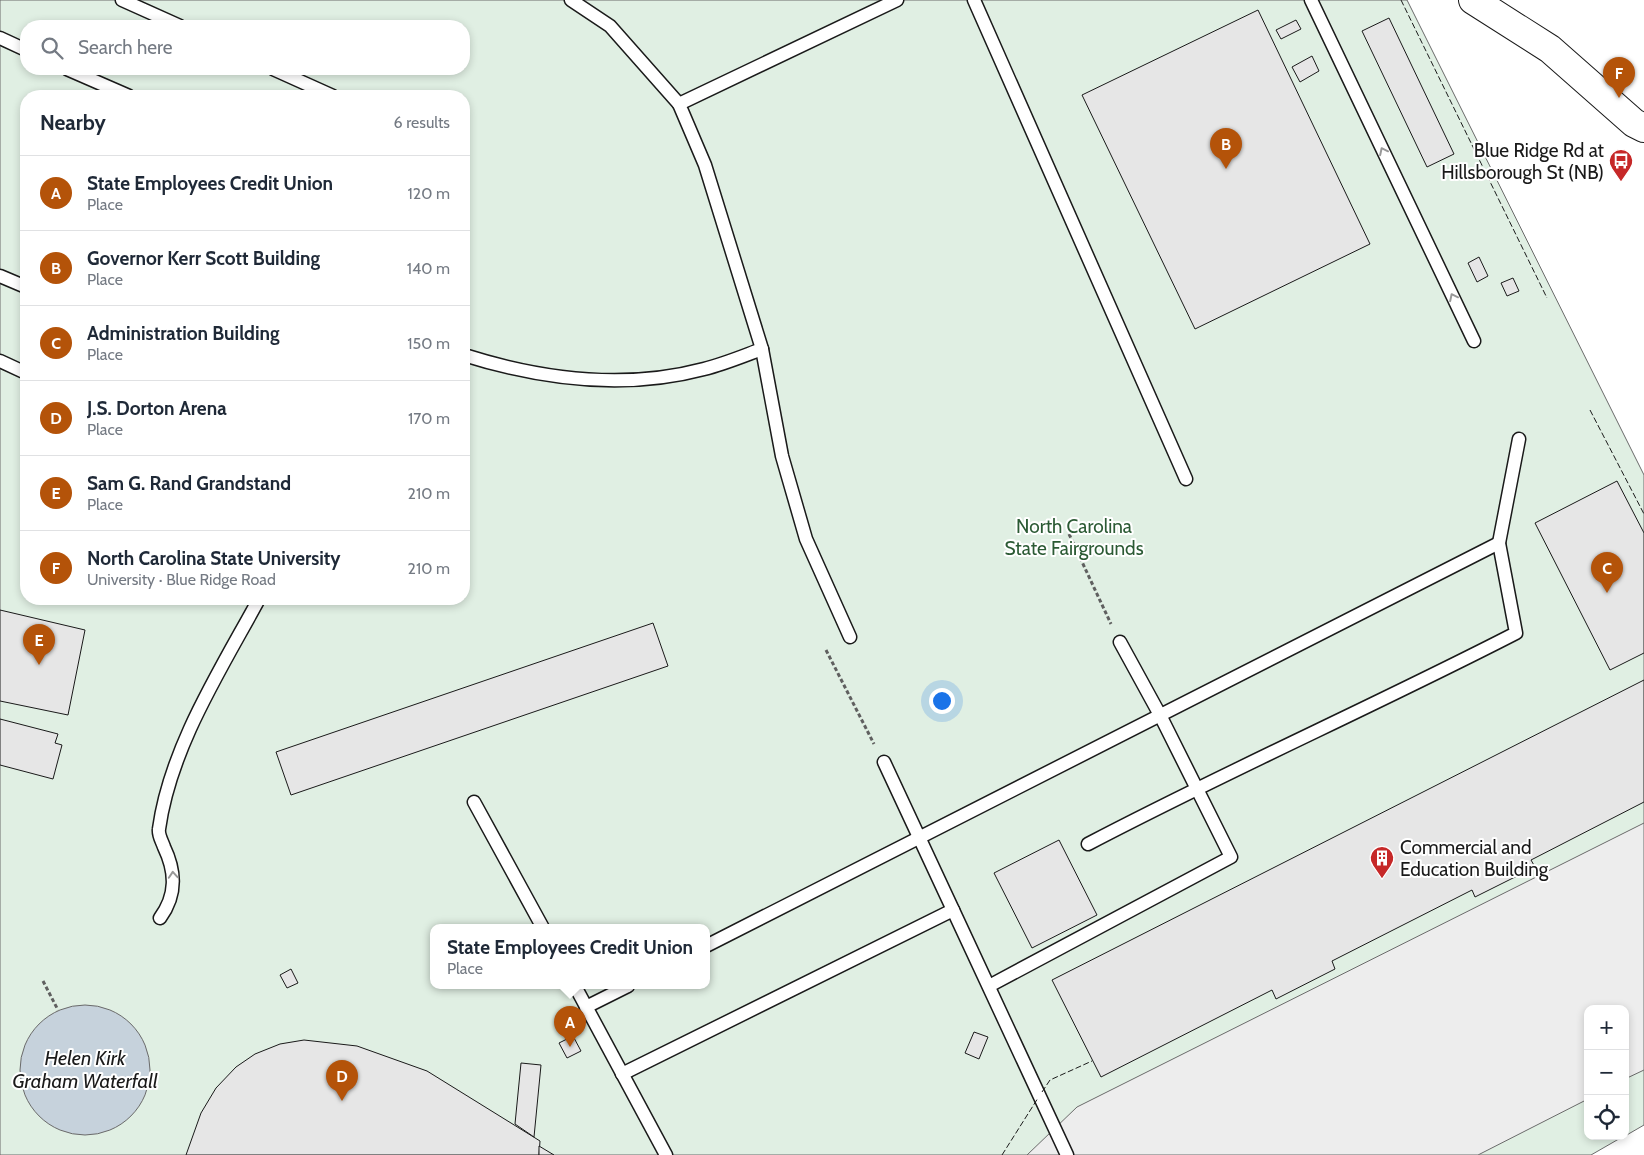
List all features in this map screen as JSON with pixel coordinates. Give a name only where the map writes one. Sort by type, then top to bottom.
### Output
[{"type":"main road","points":[[1473,0],[1550,49],[1634,123],[1644,128]]},
{"type":"lane","points":[[122,0],[167,20]]},
{"type":"lane","points":[[572,0],[610,26],[679,104],[705,165],[762,349],[782,456],[806,539],[850,637]]},
{"type":"lane","points":[[679,104],[896,0]]},
{"type":"lane","points":[[974,0],[1186,479]]},
{"type":"lane","points":[[1311,0],[1474,341]]},
{"type":"lane","points":[[0,38],[20,47]]},
{"type":"lane","points":[[82,75],[115,90]]},
{"type":"lane","points":[[286,75],[320,90]]},
{"type":"lane","points":[[0,276],[20,284]]},
{"type":"lane","points":[[470,357],[505,368],[589,380],[628,380],[668,376],[705,369],[762,349]]},
{"type":"lane","points":[[0,361],[20,370]]},
{"type":"lane","points":[[1088,844],[1195,788],[1438,673],[1516,633],[1499,544],[1519,439]]},
{"type":"lane","points":[[710,944],[1499,544]]},
{"type":"lane","points":[[160,918],[169,906],[173,873],[158,832],[168,790],[182,749],[256,605]]},
{"type":"lane","points":[[989,986],[1231,857],[1160,715],[1120,642]]},
{"type":"lane","points":[[884,762],[1067,1155]]},
{"type":"lane","points":[[474,802],[541,924]]},
{"type":"lane","points":[[622,1074],[953,910]]},
{"type":"lane","points":[[576,989],[666,1155]]},
{"type":"lane","points":[[586,1007],[622,989]]},
{"type":"path","points":[[1069,534],[1120,642]]},
{"type":"path","points":[[826,650],[884,762]]},
{"type":"path","points":[[43,981],[58,1010]]},
{"type":"green space","name":"North Carolina State Fairgrounds","points":[[0,0],[1407,0],[1644,475],[1644,1125],[1629,1134],[1629,1005],[1584,1005],[1584,1140],[1617,1140],[1591,1155],[0,1155]]},
{"type":"shaded area","points":[[1644,823],[1644,1070],[1629,1077],[1629,1005],[1584,1005],[1584,1101],[1478,1155],[1027,1155],[1077,1107]]},
{"type":"water","name":"Helen Kirk Graham Waterfall","points":[[85,1005],[110,1010],[131,1024],[145,1045],[150,1070],[145,1095],[131,1116],[110,1130],[85,1135],[60,1130],[39,1116],[25,1095],[20,1070],[25,1045],[39,1024],[60,1010]]},
{"type":"building","points":[[1258,10],[1370,244],[1195,329],[1082,95]]},
{"type":"building","points":[[1389,18],[1454,154],[1427,167],[1362,31]]},
{"type":"building","points":[[1296,20],[1301,29],[1281,39],[1276,30]]},
{"type":"building","points":[[1312,56],[1319,71],[1300,82],[1292,67]]},
{"type":"building","points":[[1479,257],[1488,276],[1477,282],[1468,263]]},
{"type":"building","points":[[1513,278],[1519,291],[1507,296],[1501,283]]},
{"type":"building","points":[[1617,481],[1644,533],[1644,653],[1610,670],[1535,523]]},
{"type":"building","points":[[0,610],[85,630],[68,715],[0,701]]},
{"type":"building","points":[[653,623],[668,666],[291,795],[276,752]]},
{"type":"building","name":"Commercial and Education Building","points":[[1644,680],[1644,802],[1531,860],[1535,867],[1475,897],[1472,890],[1332,961],[1335,969],[1276,999],[1272,990],[1101,1077],[1052,980]]},
{"type":"building","points":[[0,719],[58,734],[55,743],[62,745],[53,779],[0,765]]},
{"type":"building","points":[[1059,840],[1097,915],[1032,948],[994,873]]},
{"type":"building","points":[[291,969],[298,983],[287,988],[280,975]]},
{"type":"building","points":[[974,1032],[988,1037],[979,1059],[965,1053]]},
{"type":"building","points":[[573,1036],[581,1051],[567,1058],[559,1043]]},
{"type":"building","points":[[304,1040],[357,1046],[427,1071],[540,1141],[539,1155],[186,1155],[201,1113],[216,1088],[236,1067],[255,1054],[280,1044]]},
{"type":"building","points":[[521,1063],[541,1065],[534,1137],[515,1124]]},
{"type":"building","points":[[539,1146],[554,1155],[539,1155]]},
{"type":"fence","points":[[1401,0],[1547,298]]},
{"type":"fence","points":[[1590,410],[1644,514]]},
{"type":"fence","points":[[1042,1092],[1050,1080],[1092,1061]]},
{"type":"fence","points":[[1002,1155],[1038,1098]]},
{"type":"place","name":"North Carolina State University","points":[[1619,98]]},
{"type":"place","name":"Governor Kerr Scott Building","points":[[1226,169]]},
{"type":"place","name":"Blue Ridge Rd at Hillsborough St (NB)","points":[[1621,182]]},
{"type":"place","name":"Administration Building","points":[[1607,593]]},
{"type":"place","name":"Sam G. Rand Grandstand","points":[[39,665]]},
{"type":"place","name":"Commercial and Education Building","points":[[1382,879]]},
{"type":"place","name":"State Employees Credit Union","points":[[570,1047]]},
{"type":"place","name":"J.S. Dorton Arena","points":[[342,1101]]}]
